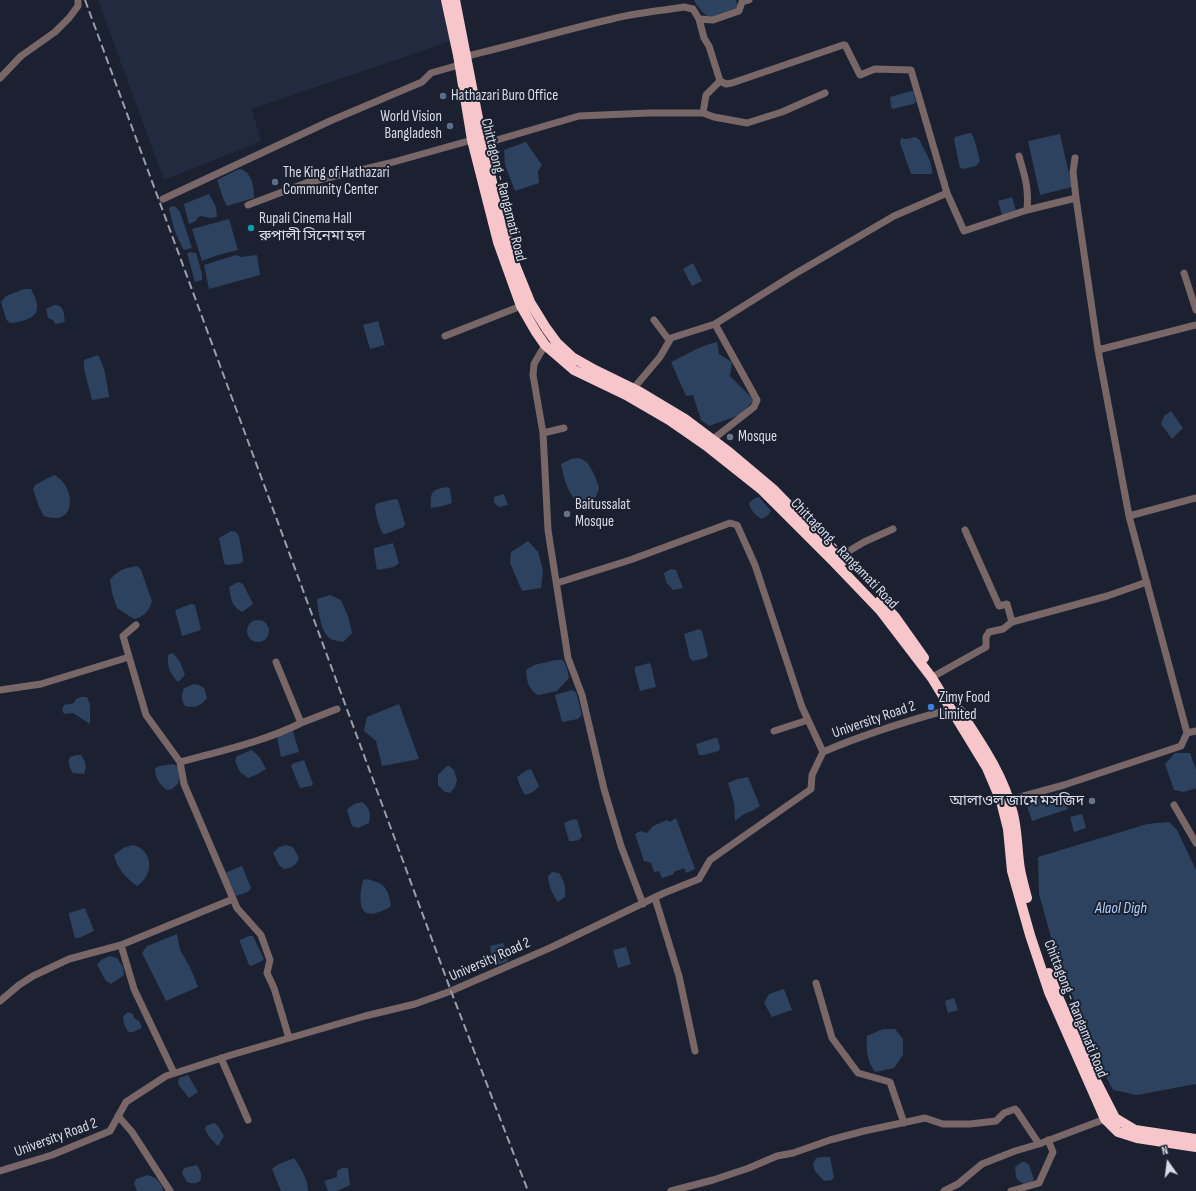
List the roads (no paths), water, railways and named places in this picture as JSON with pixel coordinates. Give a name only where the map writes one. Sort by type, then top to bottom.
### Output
[{"type":"highway","name":"Chittagong - Rangamati Road","points":[[446,0],[472,140],[498,242],[521,306],[545,345],[574,370],[626,395],[669,420],[761,489],[833,560],[880,610],[932,678],[988,768],[1001,801],[1008,829],[1012,871],[1032,942],[1049,992],[1105,1119],[1118,1132],[1137,1138],[1196,1147]]},
{"type":"highway","name":"Chittagong - Rangamati Road","points":[[455,0],[467,56],[482,144],[500,216],[515,265],[530,302],[538,317],[557,343],[572,356],[685,419],[773,489],[895,617],[912,639],[992,762],[1009,800],[1017,838],[1019,864],[1040,948],[1059,999],[1109,1108],[1115,1118],[1135,1130],[1196,1139]]},
{"type":"street","points":[[0,78],[21,56],[55,32],[69,18],[78,6],[78,0]]},
{"type":"street","points":[[699,19],[713,20],[739,11],[742,2],[749,0]]},
{"type":"street","points":[[467,56],[504,48],[550,34],[613,18],[683,3],[693,9],[699,19],[704,38],[709,46],[720,81],[726,84],[732,84],[843,45],[845,45],[860,75],[876,70],[911,70],[946,194],[964,231],[1027,210],[1076,198]]},
{"type":"street","points":[[163,199],[330,121],[422,82],[431,72],[459,65]]},
{"type":"street","points":[[703,113],[706,95],[720,81]]},
{"type":"street","points":[[482,144],[580,116],[649,113],[703,113],[714,117],[747,123],[782,112],[825,93]]},
{"type":"street","points":[[248,205],[306,183],[390,163],[472,140]]},
{"type":"street","points":[[1018,156],[1026,181],[1028,194],[1027,210]]},
{"type":"street","points":[[1009,800],[1064,785],[1181,746],[1187,733],[1129,516],[1098,350],[1076,198],[1073,172],[1075,158]]},
{"type":"street","points":[[632,389],[660,357],[668,340],[673,337],[715,324],[800,271],[894,216],[946,194]]},
{"type":"street","points":[[1184,273],[1196,310]]},
{"type":"street","points":[[445,336],[521,306]]},
{"type":"street","points":[[654,320],[668,340]]},
{"type":"street","points":[[712,440],[754,407],[756,402],[756,397],[715,324]]},
{"type":"street","points":[[1098,350],[1196,325]]},
{"type":"street","points":[[545,345],[534,364],[533,375],[543,433],[548,530],[568,658],[582,695],[604,789],[620,846],[643,904]]},
{"type":"street","points":[[543,433],[564,428]]},
{"type":"street","points":[[1129,516],[1196,498]]},
{"type":"street","points":[[557,583],[630,560],[730,523],[737,526],[755,565],[780,645],[802,707],[823,752]]},
{"type":"street","points":[[839,557],[864,542],[893,529]]},
{"type":"street","points":[[964,530],[999,606],[1007,604],[1012,622]]},
{"type":"street","points":[[936,675],[986,647],[986,637],[989,632],[1003,629],[1012,622],[1107,596],[1147,582]]},
{"type":"street","points":[[136,625],[122,636],[146,715],[180,762],[184,784],[237,908],[262,935],[270,960],[267,973],[274,988],[289,1038]]},
{"type":"street","points":[[0,690],[41,684],[129,657]]},
{"type":"street","points":[[276,662],[301,723]]},
{"type":"street","points":[[180,762],[286,731],[301,723],[337,709]]},
{"type":"street","name":"University Road 2","points":[[0,1172],[52,1155],[110,1131],[126,1102],[166,1076],[221,1058],[365,1016],[415,1004],[451,991],[552,947],[655,898],[699,879],[710,860],[811,789],[812,775],[823,752],[849,740],[902,722],[951,709]]},
{"type":"street","points":[[774,731],[808,720]]},
{"type":"street","points":[[1187,733],[1196,731]]},
{"type":"street","points":[[1174,805],[1196,843]]},
{"type":"street","points":[[655,898],[679,976],[695,1051]]},
{"type":"street","points":[[0,1001],[19,985],[33,976],[69,959],[121,946],[233,899]]},
{"type":"street","points":[[121,946],[134,988],[174,1073]]},
{"type":"street","points":[[816,983],[832,1038],[858,1073],[890,1082],[904,1123]]},
{"type":"street","points":[[221,1058],[248,1120]]},
{"type":"street","points":[[671,1191],[713,1180],[749,1168],[777,1156],[792,1153],[864,1130],[925,1118],[943,1124],[970,1124],[996,1121],[1004,1113],[1015,1109],[1039,1144]]},
{"type":"street","points":[[118,1116],[132,1132],[170,1191]]},
{"type":"street","points":[[944,1191],[958,1184],[982,1164],[1105,1119]]},
{"type":"street","points":[[1011,1191],[1039,1183],[1053,1152],[1048,1140]]},
{"type":"water","points":[[694,0],[736,0],[738,7],[734,11],[710,18],[701,10]]},
{"type":"water","points":[[913,91],[916,102],[893,109],[891,107],[890,97]]},
{"type":"water","points":[[971,133],[974,138],[980,161],[976,166],[963,169],[960,168],[954,140],[955,137]]},
{"type":"water","points":[[1060,134],[1072,187],[1040,195],[1028,141]]},
{"type":"water","points":[[915,137],[919,139],[928,156],[932,174],[911,174],[900,143],[901,138],[906,139]]},
{"type":"water","points":[[526,142],[542,165],[538,171],[539,183],[515,191],[505,165],[504,150]]},
{"type":"water","points":[[239,169],[243,170],[249,176],[253,185],[254,198],[227,206],[217,180]]},
{"type":"water","points":[[209,194],[216,207],[217,217],[210,218],[201,216],[197,218],[196,221],[189,224],[184,204]]},
{"type":"water","points":[[1012,197],[1016,211],[1002,215],[998,201]]},
{"type":"water","points":[[172,206],[176,207],[180,212],[192,248],[184,250],[179,240],[169,208]]},
{"type":"water","points":[[229,219],[238,250],[202,261],[192,229]]},
{"type":"water","points":[[187,253],[196,253],[202,274],[202,280],[195,282]]},
{"type":"water","points":[[236,255],[241,257],[257,255],[260,275],[209,289],[204,265]]},
{"type":"water","points":[[693,263],[702,281],[692,286],[683,269]]},
{"type":"water","points":[[24,289],[31,289],[34,294],[37,304],[36,313],[28,319],[10,323],[6,319],[1,302],[6,296]]},
{"type":"water","points":[[54,305],[62,308],[65,322],[55,324],[53,320],[48,318],[46,309]]},
{"type":"water","points":[[378,321],[385,345],[370,349],[363,325]]},
{"type":"water","points":[[717,342],[719,354],[732,362],[730,376],[754,400],[740,415],[709,426],[701,420],[693,395],[686,396],[671,362],[699,348]]},
{"type":"water","points":[[98,355],[104,370],[109,397],[92,400],[84,369],[84,360]]},
{"type":"water","points":[[1171,411],[1183,428],[1172,439],[1161,424],[1164,416]]},
{"type":"water","points":[[579,458],[587,462],[595,476],[599,488],[596,497],[578,503],[569,490],[561,464],[571,459]]},
{"type":"water","points":[[54,475],[61,480],[66,487],[70,503],[68,511],[63,516],[55,518],[44,516],[39,507],[33,489],[35,485]]},
{"type":"water","points":[[447,487],[450,489],[452,503],[431,508],[431,495],[438,489]]},
{"type":"water","points":[[504,494],[508,505],[499,507],[494,503],[494,497]]},
{"type":"water","points":[[759,497],[771,511],[762,519],[754,512],[749,503],[755,498]]},
{"type":"water","points":[[395,499],[398,500],[405,524],[404,527],[385,534],[382,533],[376,516],[375,506],[378,503]]},
{"type":"water","points":[[231,531],[236,532],[239,536],[243,562],[226,565],[224,563],[219,538]]},
{"type":"water","points":[[528,541],[538,552],[543,570],[541,588],[522,591],[510,563],[511,552]]},
{"type":"water","points":[[393,543],[399,563],[394,567],[377,570],[374,548]]},
{"type":"water","points":[[137,566],[141,570],[152,601],[146,613],[141,617],[134,619],[117,608],[112,593],[110,580],[122,570]]},
{"type":"water","points":[[671,569],[676,570],[683,588],[673,590],[666,582],[664,573]]},
{"type":"water","points":[[238,582],[243,584],[253,604],[242,612],[238,610],[234,604],[229,587]]},
{"type":"water","points":[[330,595],[341,600],[348,616],[352,633],[343,642],[329,638],[321,622],[317,599]]},
{"type":"water","points":[[191,604],[195,605],[201,630],[182,636],[175,610]]},
{"type":"water","points":[[258,620],[266,623],[269,631],[266,639],[258,642],[250,639],[247,631],[250,623]]},
{"type":"water","points":[[699,629],[702,631],[708,655],[706,658],[693,661],[690,659],[684,634]]},
{"type":"water","points":[[173,653],[180,662],[185,675],[178,682],[171,673],[168,663],[168,655]]},
{"type":"water","points":[[563,660],[567,668],[569,678],[557,691],[538,695],[529,685],[526,670],[534,665]]},
{"type":"water","points":[[649,663],[651,665],[656,687],[640,691],[635,667]]},
{"type":"water","points":[[194,684],[204,688],[207,698],[197,706],[185,706],[182,697],[184,688]]},
{"type":"water","points":[[572,690],[576,692],[582,715],[578,719],[562,722],[555,695]]},
{"type":"water","points":[[87,697],[90,705],[90,724],[73,713],[64,714],[62,710],[64,705],[74,703],[76,699]]},
{"type":"water","points":[[399,704],[419,759],[382,766],[376,741],[364,731],[367,717]]},
{"type":"water","points":[[293,731],[299,752],[281,757],[277,737]]},
{"type":"water","points":[[717,738],[720,747],[719,751],[699,755],[696,744]]},
{"type":"water","points":[[252,750],[260,758],[266,769],[248,778],[240,772],[235,761],[237,756]]},
{"type":"water","points":[[1175,753],[1190,753],[1196,770],[1196,788],[1184,792],[1174,790],[1165,764]]},
{"type":"water","points":[[81,755],[86,764],[84,774],[73,773],[70,767],[70,757]]},
{"type":"water","points":[[304,760],[313,784],[311,786],[300,788],[291,766],[292,764]]},
{"type":"water","points":[[172,764],[178,766],[178,784],[172,789],[167,790],[158,780],[155,768]]},
{"type":"water","points":[[448,765],[454,770],[457,780],[455,787],[450,793],[445,792],[438,785],[438,775]]},
{"type":"water","points":[[531,769],[539,786],[533,792],[525,795],[517,777]]},
{"type":"water","points":[[748,777],[760,806],[744,814],[735,821],[734,803],[728,783],[737,779]]},
{"type":"water","points":[[1063,791],[1068,809],[1032,821],[1026,803]]},
{"type":"water","points":[[362,802],[368,809],[370,820],[369,823],[358,828],[352,826],[347,810],[354,804]]},
{"type":"water","points":[[1082,814],[1086,828],[1074,832],[1070,817]]},
{"type":"water","points":[[676,818],[695,869],[686,873],[684,868],[674,872],[674,874],[662,878],[659,871],[654,872],[651,863],[644,861],[635,834],[640,831],[647,833],[653,826],[667,820],[670,822]]},
{"type":"water","points":[[574,819],[577,820],[582,836],[576,841],[569,841],[564,823]]},
{"type":"water","name":"Alaol Digh","points":[[1169,822],[1177,830],[1196,870],[1196,1084],[1137,1095],[1113,1090],[1095,1055],[1081,1015],[1058,962],[1039,894],[1038,857],[1147,824]]},
{"type":"water","points":[[133,845],[145,852],[149,864],[149,870],[143,882],[137,886],[122,873],[117,865],[114,855],[123,848]]},
{"type":"water","points":[[286,845],[293,847],[299,858],[294,866],[284,869],[279,865],[273,853],[279,847]]},
{"type":"water","points":[[242,866],[251,888],[248,892],[236,896],[226,874],[227,872]]},
{"type":"water","points":[[552,872],[559,873],[565,887],[565,897],[558,902],[552,893],[549,883],[548,876]]},
{"type":"water","points":[[368,879],[380,883],[385,888],[391,906],[376,913],[370,914],[365,912],[361,903],[361,891],[363,880]]},
{"type":"water","points":[[85,908],[94,931],[79,938],[75,938],[69,913]]},
{"type":"water","points":[[177,934],[180,950],[190,967],[198,987],[166,1001],[142,953],[147,946]]},
{"type":"water","points":[[253,936],[264,959],[251,966],[249,965],[240,942],[240,940]]},
{"type":"water","points":[[503,943],[508,961],[495,966],[492,960],[490,946]]},
{"type":"water","points":[[626,947],[631,964],[618,968],[613,950]]},
{"type":"water","points":[[110,956],[117,958],[123,967],[124,975],[111,984],[106,981],[97,965],[101,960]]},
{"type":"water","points":[[784,989],[792,1010],[772,1017],[764,1003],[769,994]]},
{"type":"water","points":[[954,998],[958,1010],[948,1013],[945,1001]]},
{"type":"water","points":[[128,1012],[133,1014],[134,1018],[139,1021],[142,1028],[133,1032],[128,1032],[124,1024],[123,1016]]},
{"type":"water","points":[[883,1029],[895,1029],[903,1039],[903,1055],[894,1068],[875,1072],[870,1064],[868,1055],[867,1036]]},
{"type":"water","points":[[188,1075],[198,1092],[189,1098],[178,1084],[179,1078]]},
{"type":"water","points":[[214,1123],[218,1126],[224,1136],[218,1146],[205,1130],[206,1126]]},
{"type":"water","points":[[830,1157],[834,1177],[832,1180],[824,1181],[815,1171],[813,1164],[816,1158]]},
{"type":"water","points":[[294,1158],[302,1170],[308,1191],[281,1191],[272,1169],[277,1165]]},
{"type":"water","points":[[1022,1162],[1029,1165],[1034,1179],[1032,1182],[1024,1184],[1016,1177],[1015,1167]]},
{"type":"water","points":[[197,1165],[201,1173],[201,1180],[196,1183],[187,1182],[182,1173],[184,1168]]},
{"type":"water","points":[[342,1168],[348,1168],[350,1185],[337,1191],[328,1191],[324,1181],[337,1177],[337,1171]]},
{"type":"water","points":[[148,1175],[154,1177],[158,1181],[163,1191],[137,1191],[134,1183],[136,1179]]},
{"type":"railway","points":[[85,0],[451,991],[528,1191]]},
{"type":"place","name":"Hathazari Buro Office","points":[[443,96]]},
{"type":"place","name":"World Vision Bangladesh","points":[[450,126]]},
{"type":"place","name":"The King of Hathazari Community Center","points":[[275,182]]},
{"type":"place","name":"Rupali Cinema Hall রুপালী সিনেমা হল","points":[[251,228]]},
{"type":"place","name":"Mosque","points":[[730,437]]},
{"type":"place","name":"Baitussalat Mosque","points":[[567,514]]},
{"type":"place","name":"Zimy Food Limited","points":[[931,707]]},
{"type":"place","name":"আলাওল জামে মসজিদ","points":[[1092,801]]}]
